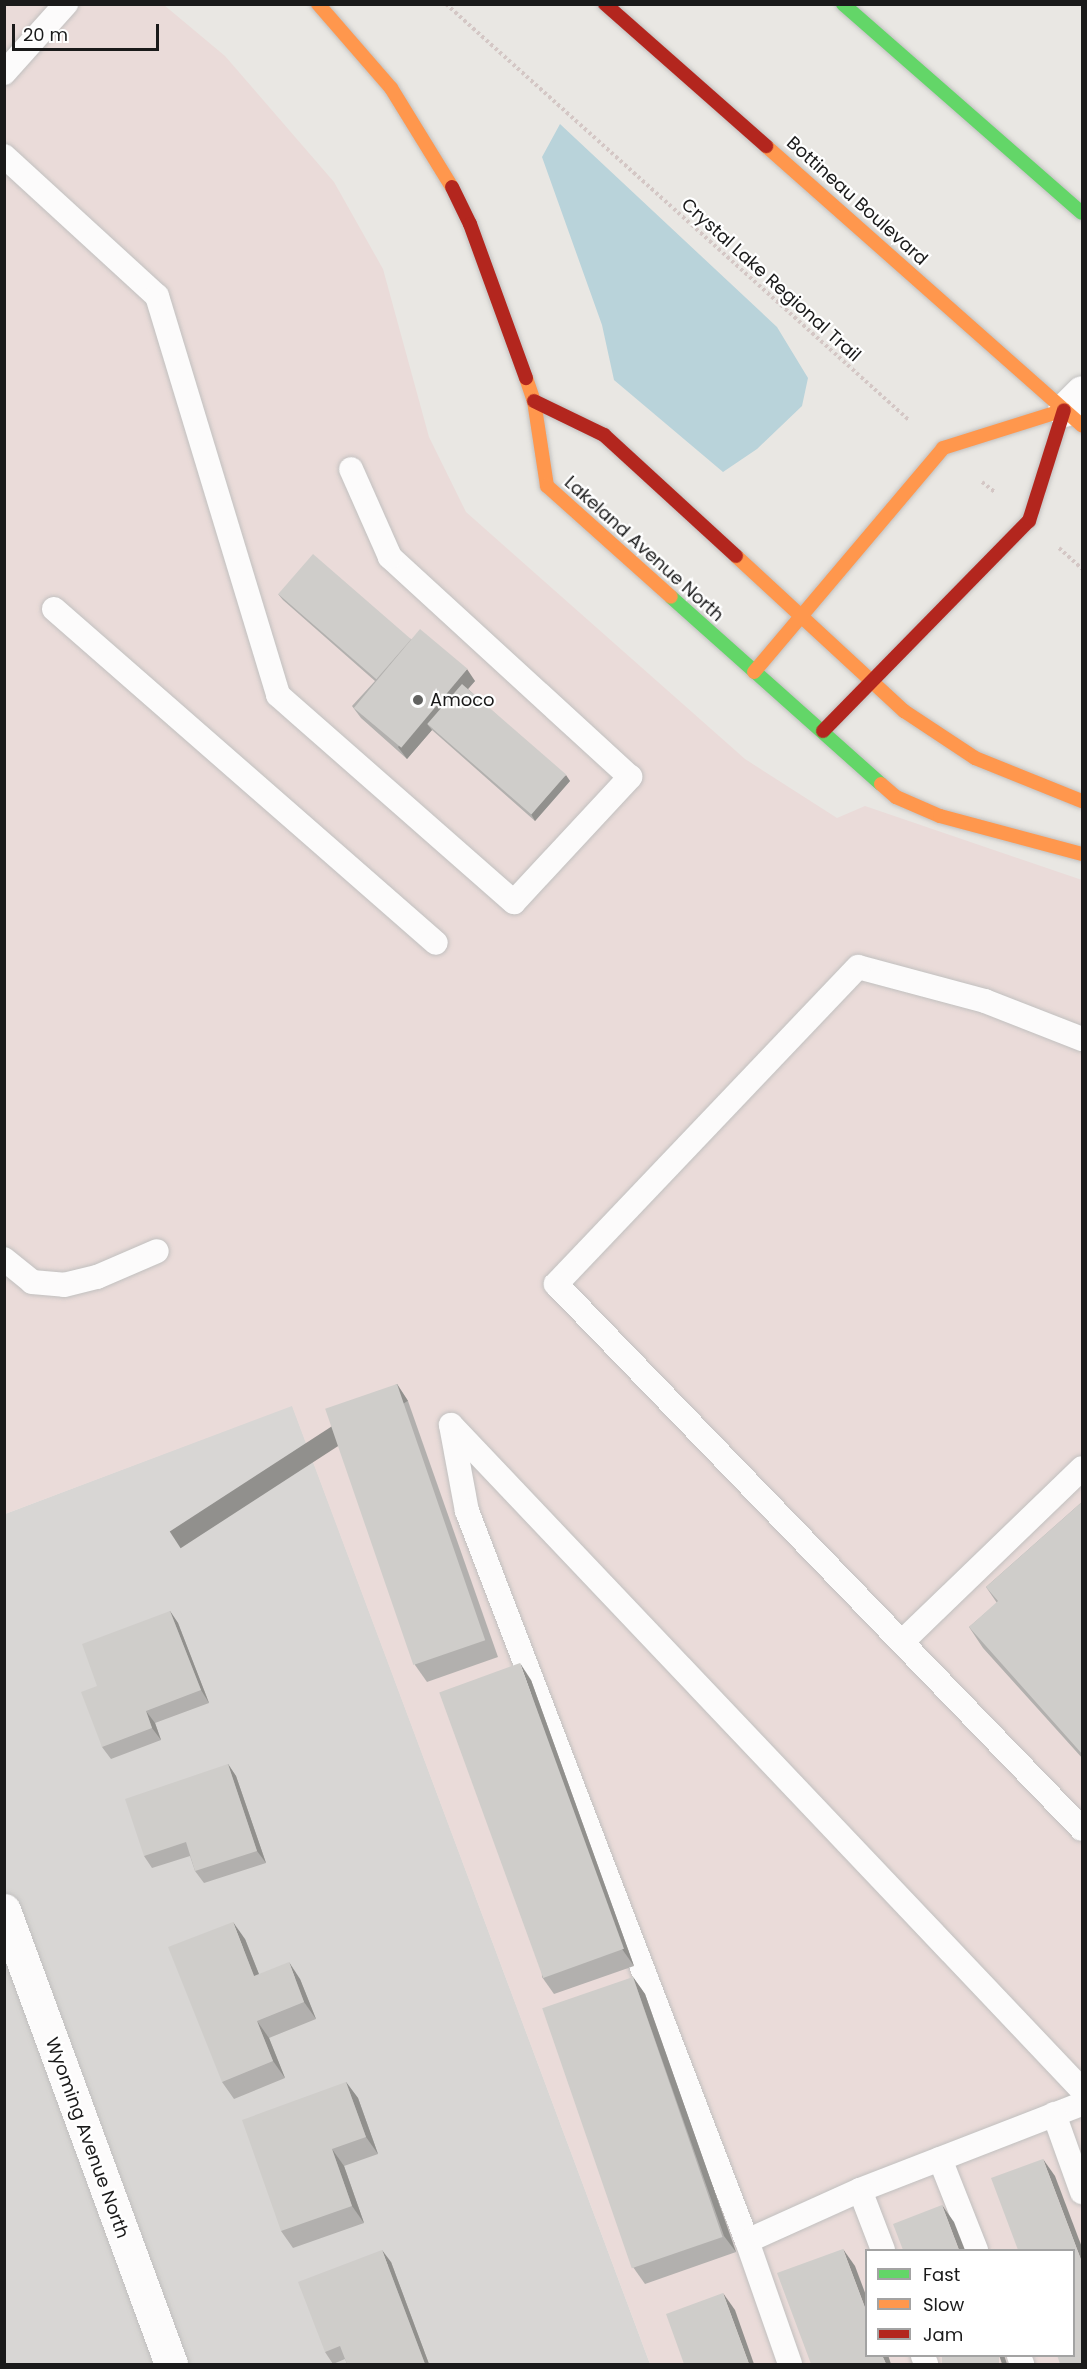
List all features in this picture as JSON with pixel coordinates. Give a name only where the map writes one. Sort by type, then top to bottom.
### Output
[{"type":"main road","name":"Lakeland Avenue North","points":[[318,4],[391,88],[436,156],[470,224],[534,401],[547,486],[896,797],[940,816],[1083,854]]},
{"type":"main road","name":"Bottineau Boulevard","points":[[605,4],[1076,409]]},
{"type":"main road","points":[[843,4],[1083,213]]},
{"type":"main road","points":[[534,401],[604,435],[903,711],[975,758],[1083,801]]},
{"type":"main road","points":[[754,672],[943,448],[1076,409]]},
{"type":"main road","points":[[823,730],[873,684],[1029,521],[1076,409]]},
{"type":"street","name":"Wyoming Avenue North","points":[[4,1911],[14,1968],[171,2364]]},
{"type":"lane","points":[[4,73],[66,4]]},
{"type":"lane","points":[[4,156],[156,296],[278,695],[514,902],[630,777],[390,557],[351,469]]},
{"type":"lane","points":[[54,609],[436,943]]},
{"type":"lane","points":[[1083,1039],[985,1001],[858,967],[556,1284],[1083,1829]]},
{"type":"lane","points":[[4,1260],[32,1282],[64,1285],[96,1277],[157,1251]]},
{"type":"lane","points":[[790,2364],[747,2241],[467,1510],[451,1425],[1083,2090]]},
{"type":"lane","points":[[902,1642],[1083,1468]]},
{"type":"lane","points":[[747,2241],[860,2190],[1083,2104]]},
{"type":"lane","points":[[1054,2114],[1083,2192]]},
{"type":"lane","points":[[940,2159],[976,2249]]},
{"type":"lane","points":[[860,2190],[883,2249]]},
{"type":"path","name":"Crystal Lake Regional Trail","points":[[446,4],[943,448],[1083,569]]},
{"type":"shaded area","points":[[5,5],[164,5],[225,56],[334,182],[383,269],[429,437],[466,512],[745,759],[837,818],[865,806],[1082,880],[1082,2364],[650,2364],[292,1406],[5,1514]]},
{"type":"shaded area","points":[[292,1405],[650,2364],[5,2364],[5,1514]]},
{"type":"water","points":[[560,124],[777,327],[808,378],[802,406],[757,449],[723,472],[614,380],[602,325],[542,157]]},
{"type":"building","points":[[313,554],[411,639],[376,679],[278,594]]},
{"type":"building","name":"Amoco","points":[[420,629],[467,669],[401,748],[354,708]]},
{"type":"building","points":[[462,684],[566,775],[531,815],[427,724]]},
{"type":"building","points":[[397,1384],[485,1640],[413,1665],[325,1409]]},
{"type":"building","points":[[1083,1501],[1083,1755],[969,1627],[998,1601],[986,1587]]},
{"type":"building","points":[[170,1611],[201,1690],[146,1711],[152,1728],[102,1747],[81,1692],[97,1686],[82,1644]]},
{"type":"building","points":[[520,1663],[624,1949],[543,1978],[439,1692]]},
{"type":"building","points":[[228,1764],[257,1851],[195,1871],[186,1842],[144,1856],[125,1799]]},
{"type":"building","points":[[233,1922],[254,1976],[289,1962],[304,2002],[257,2021],[273,2061],[222,2082],[168,1947]]},
{"type":"building","points":[[633,1977],[723,2237],[632,2268],[542,2008]]},
{"type":"building","points":[[346,2082],[366,2137],[332,2149],[352,2206],[281,2231],[242,2120]]},
{"type":"building","points":[[1043,2159],[1083,2265],[1083,2364],[1060,2364],[1058,2357],[1075,2357],[1075,2249],[1018,2249],[991,2178]]},
{"type":"building","points":[[942,2205],[959,2249],[903,2249],[893,2224]]},
{"type":"building","points":[[843,2249],[865,2308],[865,2357],[883,2357],[886,2364],[811,2364],[777,2273]]},
{"type":"building","points":[[382,2250],[425,2364],[347,2364],[340,2346],[325,2352],[298,2282]]},
{"type":"building","points":[[723,2293],[749,2364],[684,2364],[666,2314]]},
{"type":"building","points":[[942,2357],[999,2357],[999,2364],[942,2364]]},
{"type":"traffic: fast","points":[[843,4],[1082,213]]},
{"type":"traffic: fast","points":[[671,597],[881,784]]},
{"type":"traffic: slow","points":[[318,4],[391,88],[452,187]]},
{"type":"traffic: slow","points":[[766,146],[1082,426]]},
{"type":"traffic: slow","points":[[526,378],[534,401],[547,486],[671,597]]},
{"type":"traffic: slow","points":[[754,672],[943,448],[1064,410]]},
{"type":"traffic: slow","points":[[736,556],[904,711],[975,758],[1082,801]]},
{"type":"traffic: slow","points":[[881,784],[896,797],[940,816],[1082,854]]},
{"type":"traffic: jam","points":[[605,4],[766,146]]},
{"type":"traffic: jam","points":[[452,187],[470,224],[526,378]]},
{"type":"traffic: jam","points":[[534,401],[604,435],[736,556]]},
{"type":"traffic: jam","points":[[823,731],[1029,521],[1064,410]]},
{"type":"place","name":"Amoco","points":[[418,700]]}]
